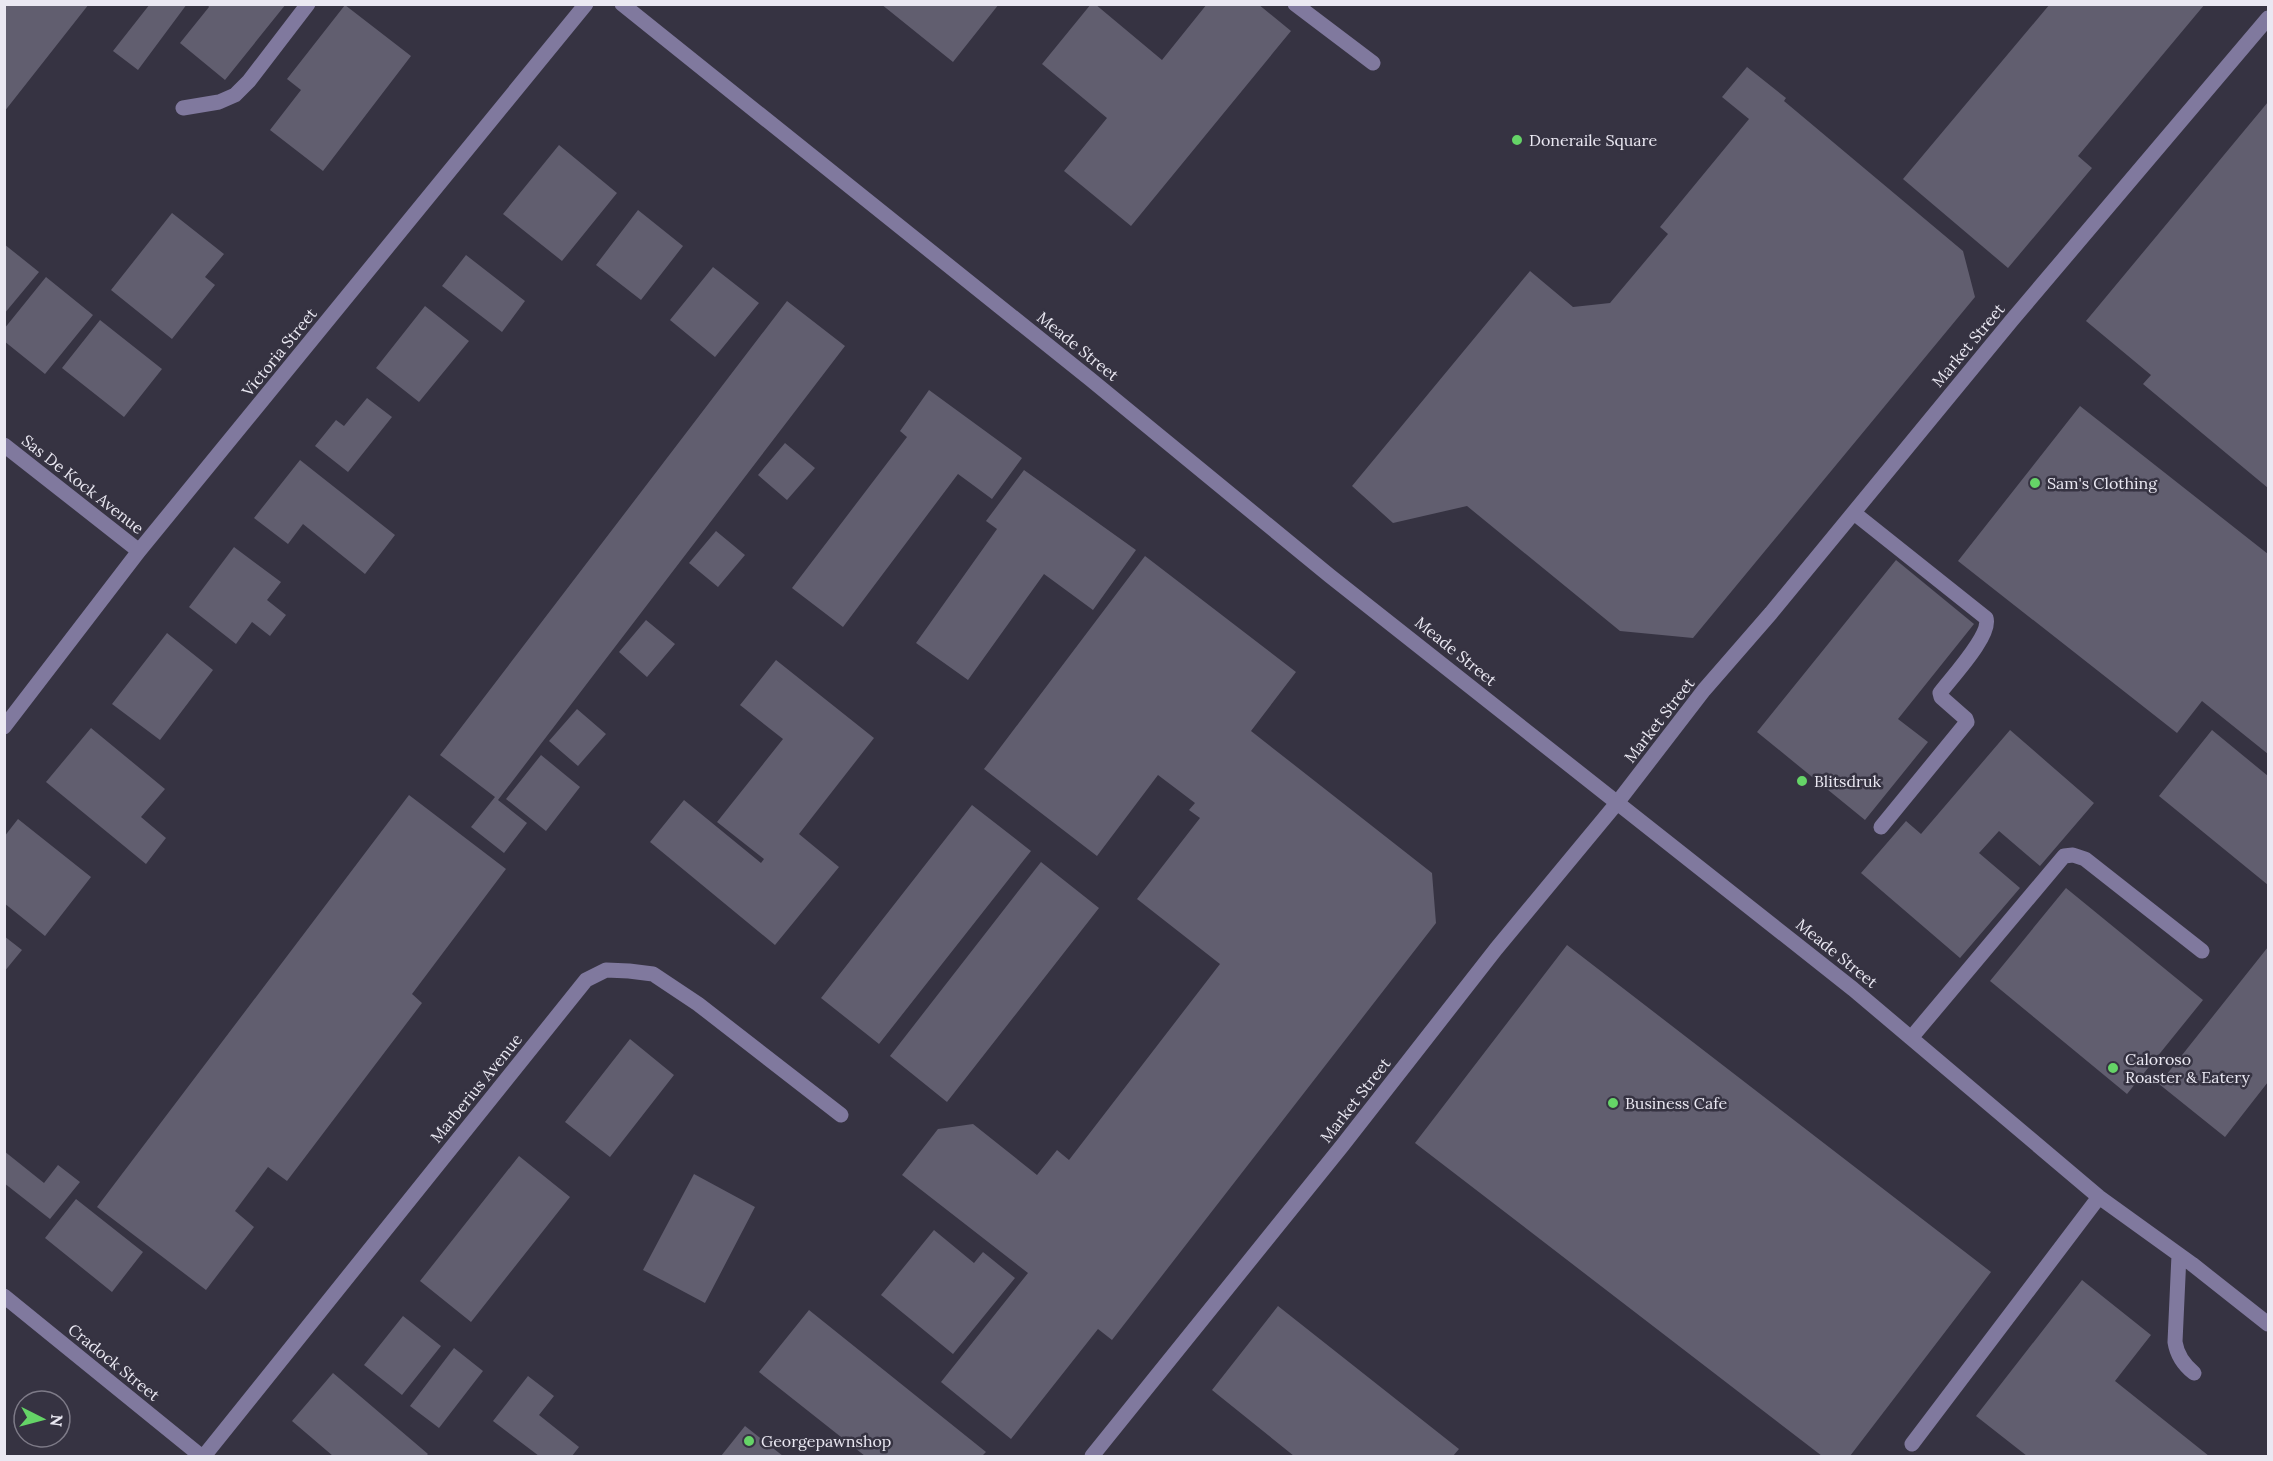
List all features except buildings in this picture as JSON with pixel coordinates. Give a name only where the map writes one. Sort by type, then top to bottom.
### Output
[{"type":"street","points":[[183,108],[219,102],[235,95],[249,81],[308,4]]},
{"type":"street","name":"Victoria Street","points":[[4,727],[140,552],[586,4]]},
{"type":"street","name":"Meade Street","points":[[622,4],[1072,364],[1330,576],[1844,981],[2099,1197],[2268,1324]]},
{"type":"street","points":[[1295,4],[1373,63]]},
{"type":"street","name":"Market Street","points":[[1092,1456],[1335,1155],[1496,949],[1617,803],[1704,690],[1854,513],[2012,320],[2268,18]]},
{"type":"street","name":"Sas De Kock Avenue","points":[[4,445],[140,552]]},
{"type":"street","points":[[1854,513],[1908,554],[1988,622],[1983,637],[1940,693],[1941,697],[1967,722],[1881,827]]},
{"type":"street","points":[[1911,1038],[2064,856],[2073,855],[2085,859],[2202,951]]},
{"type":"street","name":"Marberius Avenue","points":[[203,1456],[586,980],[606,970],[629,970],[652,974],[698,1004],[841,1115]]},
{"type":"street","points":[[1912,1444],[2099,1197]]},
{"type":"street","points":[[2179,1255],[2176,1350],[2186,1366],[2194,1373]]},
{"type":"street","name":"Cradock Street","points":[[4,1296],[203,1456]]},
{"type":"place","name":"Doneraile Square","points":[[1517,140]]},
{"type":"place","name":"Sam's Clothing","points":[[2035,483]]},
{"type":"place","name":"Blitsdruk","points":[[1802,781]]},
{"type":"place","name":"Caloroso Roaster & Eatery","points":[[2113,1068]]},
{"type":"place","name":"Business Cafe","points":[[1613,1103]]},
{"type":"place","name":"Georgepawnshop","points":[[749,1441]]}]
